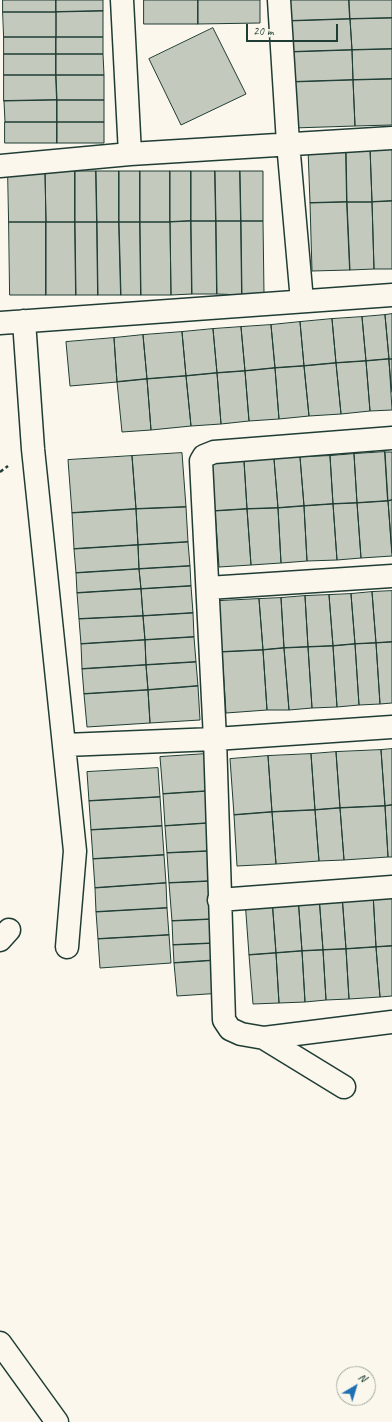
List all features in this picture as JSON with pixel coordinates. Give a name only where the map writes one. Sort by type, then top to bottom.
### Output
[{"type":"street","points":[[122,0],[130,154]]},
{"type":"street","points":[[279,0],[288,143],[302,301]]},
{"type":"street","points":[[0,166],[130,154],[288,143],[392,138]]},
{"type":"street","points":[[0,323],[392,295]]},
{"type":"street","points":[[24,321],[33,449],[76,851],[67,947]]},
{"type":"street","points":[[392,438],[214,452],[204,456],[201,461],[215,739],[224,1020],[230,1029],[241,1034],[264,1038],[392,1022]]},
{"type":"street","points":[[208,588],[392,576]]},
{"type":"street","points":[[65,745],[215,739],[392,727]]},
{"type":"street","points":[[219,900],[392,887]]},
{"type":"street","points":[[264,1038],[344,1087]]},
{"type":"street","points":[[0,1343],[57,1422]]},
{"type":"building","points":[[3,0],[56,0],[56,12],[3,12]]},
{"type":"building","points":[[56,0],[103,0],[103,11],[56,12]]},
{"type":"building","points":[[144,0],[198,0],[198,24],[144,24]]},
{"type":"building","points":[[198,0],[260,0],[260,23],[198,24]]},
{"type":"building","points":[[289,0],[349,0],[350,19],[289,21]]},
{"type":"building","points":[[349,0],[392,0],[392,18],[350,19]]},
{"type":"building","points":[[103,11],[103,37],[56,37],[56,12]]},
{"type":"building","points":[[3,12],[56,12],[56,37],[4,37]]},
{"type":"building","points":[[392,18],[392,49],[352,50],[350,19]]},
{"type":"building","points":[[350,19],[352,50],[290,52],[289,21]]},
{"type":"building","points":[[213,28],[246,94],[181,125],[149,59]]},
{"type":"building","points":[[4,37],[56,37],[56,54],[4,54]]},
{"type":"building","points":[[56,37],[103,37],[103,54],[56,54]]},
{"type":"building","points":[[392,49],[392,79],[353,80],[352,50]]},
{"type":"building","points":[[352,50],[353,80],[292,82],[290,52]]},
{"type":"building","points":[[4,54],[56,54],[56,75],[4,75]]},
{"type":"building","points":[[56,54],[103,54],[104,75],[56,75]]},
{"type":"building","points":[[4,75],[56,75],[57,100],[4,101]]},
{"type":"building","points":[[56,75],[104,75],[104,100],[57,100]]},
{"type":"building","points":[[392,79],[392,125],[355,126],[353,80]]},
{"type":"building","points":[[353,80],[355,126],[293,128],[292,82]]},
{"type":"building","points":[[57,100],[104,100],[104,122],[57,122]]},
{"type":"building","points":[[57,100],[57,122],[5,122],[4,101]]},
{"type":"building","points":[[5,122],[57,122],[57,143],[5,143]]},
{"type":"building","points":[[57,122],[104,122],[104,143],[57,143]]},
{"type":"building","points":[[392,147],[392,201],[372,202],[370,148]]},
{"type":"building","points":[[346,148],[370,148],[372,202],[347,202]]},
{"type":"building","points":[[346,148],[347,202],[310,203],[308,149]]},
{"type":"building","points":[[75,171],[96,171],[97,222],[75,222]]},
{"type":"building","points":[[75,171],[75,222],[46,222],[45,172]]},
{"type":"building","points":[[96,171],[119,171],[119,222],[97,222]]},
{"type":"building","points":[[119,171],[140,171],[140,222],[119,222]]},
{"type":"building","points":[[140,171],[170,171],[170,222],[140,222]]},
{"type":"building","points":[[170,171],[191,171],[191,221],[170,222]]},
{"type":"building","points":[[191,171],[215,171],[216,221],[191,221]]},
{"type":"building","points":[[215,171],[240,171],[241,221],[216,221]]},
{"type":"building","points":[[240,171],[263,171],[263,221],[241,221]]},
{"type":"building","points":[[8,172],[45,172],[46,222],[9,222]]},
{"type":"building","points":[[392,201],[392,269],[374,269],[372,202]]},
{"type":"building","points":[[347,202],[372,202],[374,269],[350,270]]},
{"type":"building","points":[[347,202],[350,270],[312,271],[310,203]]},
{"type":"building","points":[[191,221],[216,221],[217,294],[192,294]]},
{"type":"building","points":[[191,221],[192,294],[171,295],[170,222]]},
{"type":"building","points":[[216,221],[241,221],[242,295],[217,294]]},
{"type":"building","points":[[241,221],[263,221],[264,294],[242,295]]},
{"type":"building","points":[[9,222],[46,222],[46,295],[10,295]]},
{"type":"building","points":[[46,222],[75,222],[76,295],[46,295]]},
{"type":"building","points":[[75,222],[97,222],[98,295],[76,295]]},
{"type":"building","points":[[97,222],[119,222],[121,295],[98,295]]},
{"type":"building","points":[[119,222],[140,222],[141,295],[121,295]]},
{"type":"building","points":[[140,222],[170,222],[171,295],[141,295]]},
{"type":"building","points":[[392,314],[392,359],[389,359],[385,315]]},
{"type":"building","points":[[385,315],[389,359],[366,361],[362,317]]},
{"type":"building","points":[[362,317],[366,361],[336,363],[332,319]]},
{"type":"building","points":[[332,319],[336,363],[304,366],[300,322]]},
{"type":"building","points":[[300,322],[304,366],[275,368],[271,325]]},
{"type":"building","points":[[271,325],[275,368],[245,371],[241,327]]},
{"type":"building","points":[[241,327],[245,371],[217,373],[213,329]]},
{"type":"building","points":[[213,329],[217,373],[186,376],[182,332]]},
{"type":"building","points":[[182,332],[186,376],[147,379],[143,335]]},
{"type":"building","points":[[143,335],[147,379],[117,382],[114,338]]},
{"type":"building","points":[[114,338],[117,382],[70,386],[66,342]]},
{"type":"building","points":[[389,359],[392,410],[370,411],[366,361]]},
{"type":"building","points":[[389,359],[392,359],[392,392]]},
{"type":"building","points":[[366,361],[370,411],[341,414],[336,363]]},
{"type":"building","points":[[336,363],[341,414],[309,416],[304,366]]},
{"type":"building","points":[[304,366],[309,416],[279,419],[275,368]]},
{"type":"building","points":[[275,368],[279,419],[249,421],[245,371]]},
{"type":"building","points":[[245,371],[249,421],[221,424],[217,373]]},
{"type":"building","points":[[217,373],[221,424],[191,426],[186,376]]},
{"type":"building","points":[[186,376],[191,426],[151,430],[147,379]]},
{"type":"building","points":[[147,379],[151,430],[122,432],[117,382]]},
{"type":"building","points":[[385,452],[392,452],[392,500],[388,501]]},
{"type":"building","points":[[385,452],[388,501],[357,503],[354,454]]},
{"type":"building","points":[[182,453],[186,507],[136,509],[132,456]]},
{"type":"building","points":[[354,454],[357,503],[333,504],[330,456]]},
{"type":"building","points":[[132,456],[136,509],[72,513],[68,460]]},
{"type":"building","points":[[330,456],[333,504],[304,506],[300,457]]},
{"type":"building","points":[[300,457],[304,506],[278,508],[274,459]]},
{"type":"building","points":[[274,459],[278,508],[247,509],[244,461]]},
{"type":"building","points":[[244,461],[247,509],[215,511],[212,463]]},
{"type":"building","points":[[392,500],[392,553],[388,501]]},
{"type":"building","points":[[388,501],[392,556],[361,558],[357,503]]},
{"type":"building","points":[[357,503],[361,558],[337,560],[333,504]]},
{"type":"building","points":[[333,504],[337,560],[307,561],[304,506]]},
{"type":"building","points":[[304,506],[307,561],[281,563],[278,508]]},
{"type":"building","points":[[186,507],[188,542],[138,545],[136,509]]},
{"type":"building","points":[[278,508],[281,563],[251,565],[247,509]]},
{"type":"building","points":[[136,509],[138,545],[74,549],[72,513]]},
{"type":"building","points":[[247,509],[251,565],[219,567],[215,511]]},
{"type":"building","points":[[188,542],[190,566],[139,569],[138,545]]},
{"type":"building","points":[[138,545],[139,569],[76,573],[74,549]]},
{"type":"building","points":[[190,566],[191,586],[141,589],[139,569]]},
{"type":"building","points":[[139,569],[141,589],[77,593],[76,573]]},
{"type":"building","points":[[191,586],[193,613],[143,616],[141,589]]},
{"type":"building","points":[[141,589],[143,616],[79,619],[77,593]]},
{"type":"building","points":[[392,591],[392,642],[376,643],[372,592]]},
{"type":"building","points":[[372,592],[376,643],[355,644],[351,594]]},
{"type":"building","points":[[351,594],[355,644],[333,646],[329,595]]},
{"type":"building","points":[[329,595],[333,646],[308,647],[305,596]]},
{"type":"building","points":[[305,596],[308,647],[284,648],[281,598]]},
{"type":"building","points":[[281,598],[284,648],[263,650],[259,599]]},
{"type":"building","points":[[259,599],[263,650],[222,652],[219,601]]},
{"type":"building","points":[[193,613],[194,637],[145,640],[143,616]]},
{"type":"building","points":[[143,616],[145,640],[81,644],[79,619]]},
{"type":"building","points":[[194,637],[196,662],[146,665],[145,640]]},
{"type":"building","points":[[145,640],[146,665],[82,669],[81,644]]},
{"type":"building","points":[[392,642],[392,703],[380,704],[376,643]]},
{"type":"building","points":[[376,643],[380,704],[359,705],[355,644]]},
{"type":"building","points":[[355,644],[359,705],[337,707],[333,646]]},
{"type":"building","points":[[333,646],[337,707],[312,708],[308,647]]},
{"type":"building","points":[[308,647],[312,708],[289,710],[284,648]]},
{"type":"building","points":[[284,648],[289,710],[267,710],[263,650]]},
{"type":"building","points":[[263,650],[267,710],[226,713],[222,652]]},
{"type":"building","points":[[196,662],[198,686],[148,690],[146,665]]},
{"type":"building","points":[[146,665],[148,690],[84,694],[82,669]]},
{"type":"building","points":[[198,686],[200,720],[150,723],[148,690]]},
{"type":"building","points":[[148,690],[150,723],[87,727],[84,694]]},
{"type":"building","points":[[392,749],[392,805],[385,806],[381,750]]},
{"type":"building","points":[[381,750],[385,806],[340,808],[336,752]]},
{"type":"building","points":[[336,752],[340,808],[315,810],[311,754]]},
{"type":"building","points":[[206,754],[209,791],[163,794],[160,757]]},
{"type":"building","points":[[311,754],[315,810],[272,812],[268,756]]},
{"type":"building","points":[[268,756],[272,812],[234,815],[230,759]]},
{"type":"building","points":[[158,768],[160,797],[89,801],[87,772]]},
{"type":"building","points":[[209,791],[210,823],[165,826],[163,794]]},
{"type":"building","points":[[160,797],[162,826],[91,830],[89,801]]},
{"type":"building","points":[[392,805],[392,857],[388,857],[385,806]]},
{"type":"building","points":[[385,806],[388,857],[344,860],[340,808]]},
{"type":"building","points":[[340,808],[344,860],[319,861],[315,810]]},
{"type":"building","points":[[315,810],[319,861],[276,864],[272,812]]},
{"type":"building","points":[[272,812],[276,864],[237,866],[234,815]]},
{"type":"building","points":[[210,823],[212,851],[167,853],[165,826]]},
{"type":"building","points":[[162,826],[164,855],[93,859],[91,830]]},
{"type":"building","points":[[212,851],[214,881],[169,883],[167,853]]},
{"type":"building","points":[[164,855],[166,883],[95,888],[93,859]]},
{"type":"building","points":[[214,881],[217,919],[172,921],[169,883]]},
{"type":"building","points":[[166,883],[167,908],[96,912],[95,888]]},
{"type":"building","points":[[392,892],[392,946],[376,947],[373,893]]},
{"type":"building","points":[[373,893],[376,947],[346,949],[342,895]]},
{"type":"building","points":[[342,895],[346,949],[323,950],[319,896]]},
{"type":"building","points":[[319,896],[323,950],[302,951],[298,897]]},
{"type":"building","points":[[298,897],[302,951],[276,953],[272,899]]},
{"type":"building","points":[[272,899],[276,953],[249,955],[245,900]]},
{"type":"building","points":[[167,908],[169,935],[98,939],[96,912]]},
{"type":"building","points":[[217,919],[219,943],[173,945],[172,921]]},
{"type":"building","points":[[169,935],[171,963],[100,968],[98,939]]},
{"type":"building","points":[[219,943],[220,960],[174,963],[173,945]]},
{"type":"building","points":[[392,946],[392,996],[380,997],[376,947]]},
{"type":"building","points":[[376,947],[380,997],[349,999],[346,949]]},
{"type":"building","points":[[346,949],[349,999],[326,1000],[323,950]]},
{"type":"building","points":[[323,950],[326,1000],[305,1002],[302,951]]},
{"type":"building","points":[[302,951],[305,1002],[279,1003],[276,953]]},
{"type":"building","points":[[276,953],[279,1003],[253,1004],[249,955]]},
{"type":"building","points":[[220,960],[222,993],[177,996],[174,963]]}]
